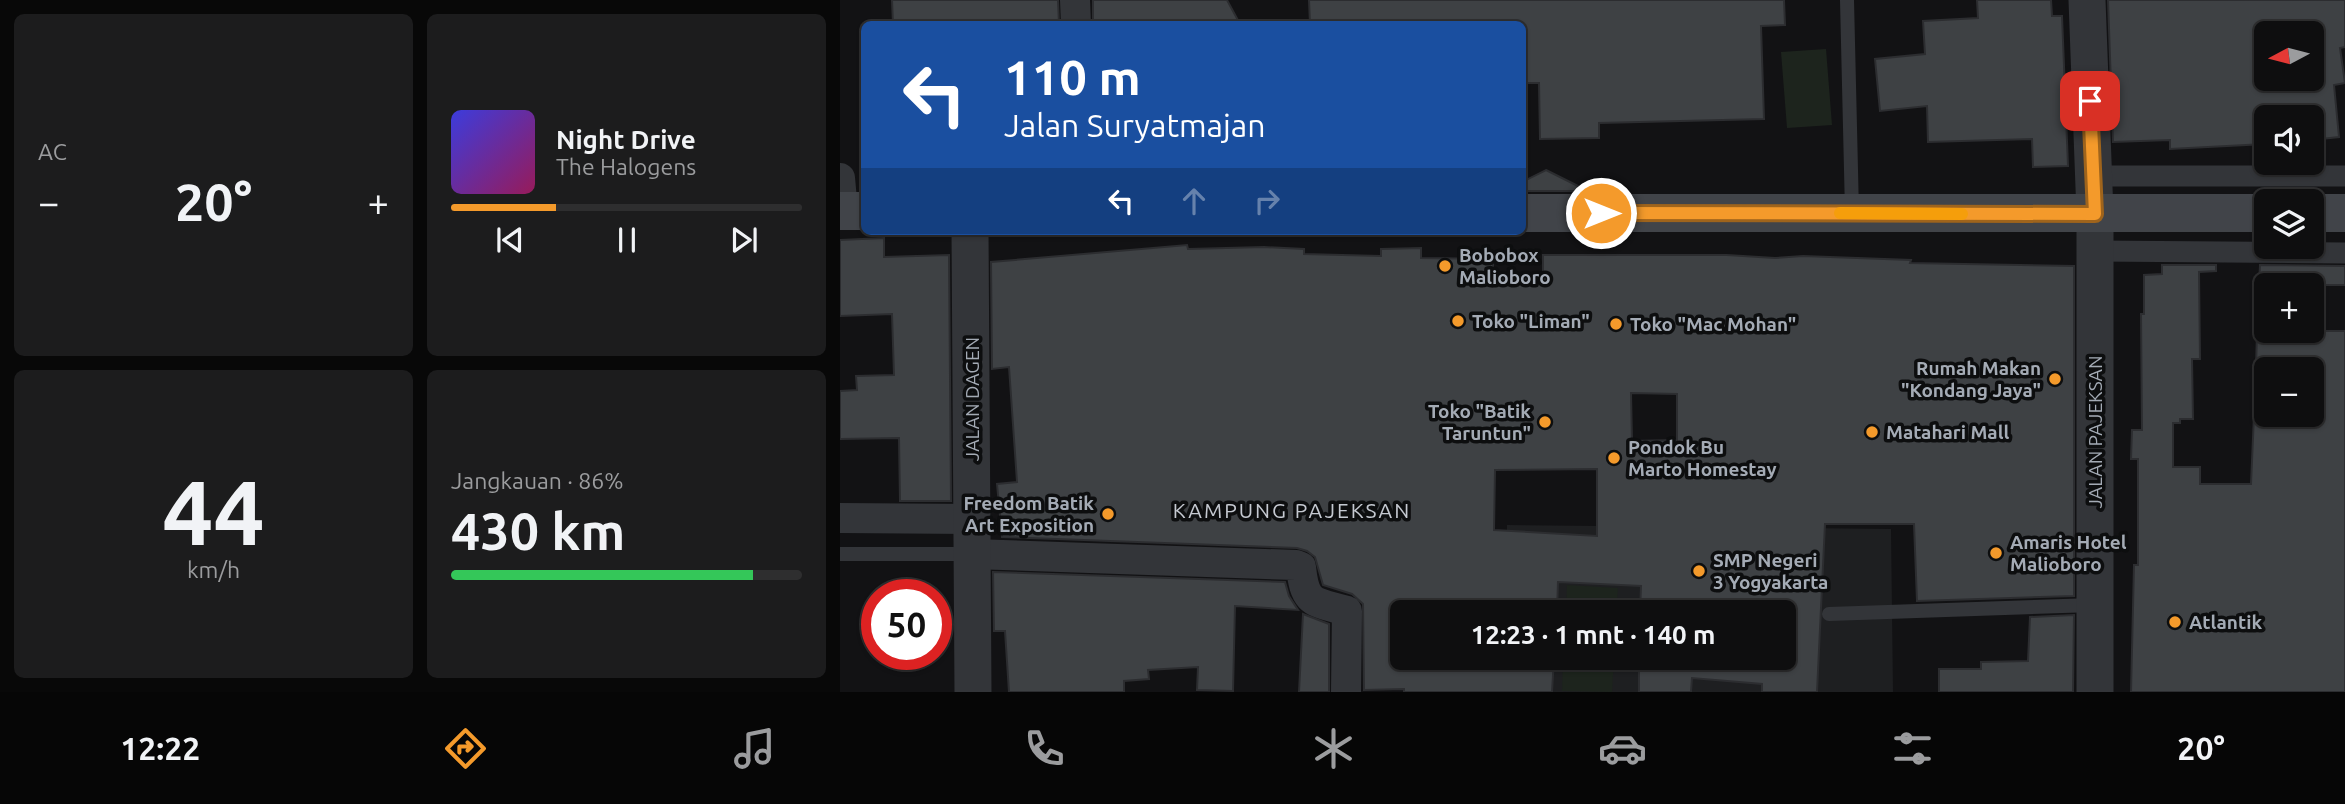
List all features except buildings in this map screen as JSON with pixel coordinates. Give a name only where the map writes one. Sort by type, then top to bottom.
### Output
[{"type":"main road","points":[[1526,212],[2254,213]]},
{"type":"main road","points":[[2324,213],[2345,213]]},
{"type":"street","points":[[1075,0],[1076,21]]},
{"type":"street","name":"JALAN PAJEKSAN","points":[[2087,0],[2095,214],[2095,692]]},
{"type":"street","points":[[2093,176],[2345,176]]},
{"type":"street","name":"JALAN DAGEN","points":[[970,235],[973,692]]},
{"type":"street","points":[[2095,251],[2345,253]]},
{"type":"street","points":[[840,518],[972,536],[1296,565],[1301,567],[1303,590],[1311,600],[1347,611],[1346,692]]},
{"type":"lane","points":[[1847,0],[1852,213]]},
{"type":"lane","points":[[840,554],[972,536]]},
{"type":"lane","points":[[1829,614],[2095,605]]},
{"type":"shaded area","points":[[1826,49],[1832,125],[1787,128],[1781,52]]},
{"type":"shaded area","name":"SMP Negeri 3 Yogyakarta","points":[[1507,525],[1891,529],[1893,692],[1503,692],[1504,670],[1796,670],[1796,600],[1505,600]]},
{"type":"shaded area","points":[[1567,585],[1618,588],[1617,600],[1566,600]]},
{"type":"shaded area","points":[[1563,670],[1613,670],[1612,692],[1562,691]]},
{"type":"slow traffic","points":[[1840,213],[1962,214]]},
{"type":"place","name":"Bobobox Malioboro","points":[[1445,266]]},
{"type":"place","name":"Toko \"Liman\"","points":[[1458,321]]},
{"type":"place","name":"Toko \"Mac Mohan\"","points":[[1616,324]]},
{"type":"place","name":"Rumah Makan \"Kondang Jaya\"","points":[[2055,379]]},
{"type":"place","name":"Toko \"Batik Taruntun\"","points":[[1545,422]]},
{"type":"place","name":"Matahari Mall","points":[[1872,432]]},
{"type":"place","name":"Pondok Bu Marto Homestay","points":[[1614,458]]},
{"type":"place","name":"Freedom Batik Art Exposition","points":[[1108,514]]},
{"type":"place","name":"Amaris Hotel Malioboro","points":[[1996,553]]},
{"type":"place","name":"SMP Negeri 3 Yogyakarta","points":[[1699,571]]},
{"type":"place","name":"Atlantik","points":[[2175,622]]},
{"type":"district","name":"KAMPUNG PAJEKSAN","points":[[1292,510]]},
{"type":"route","points":[[1601,213],[2095,214],[2090,101]]}]
